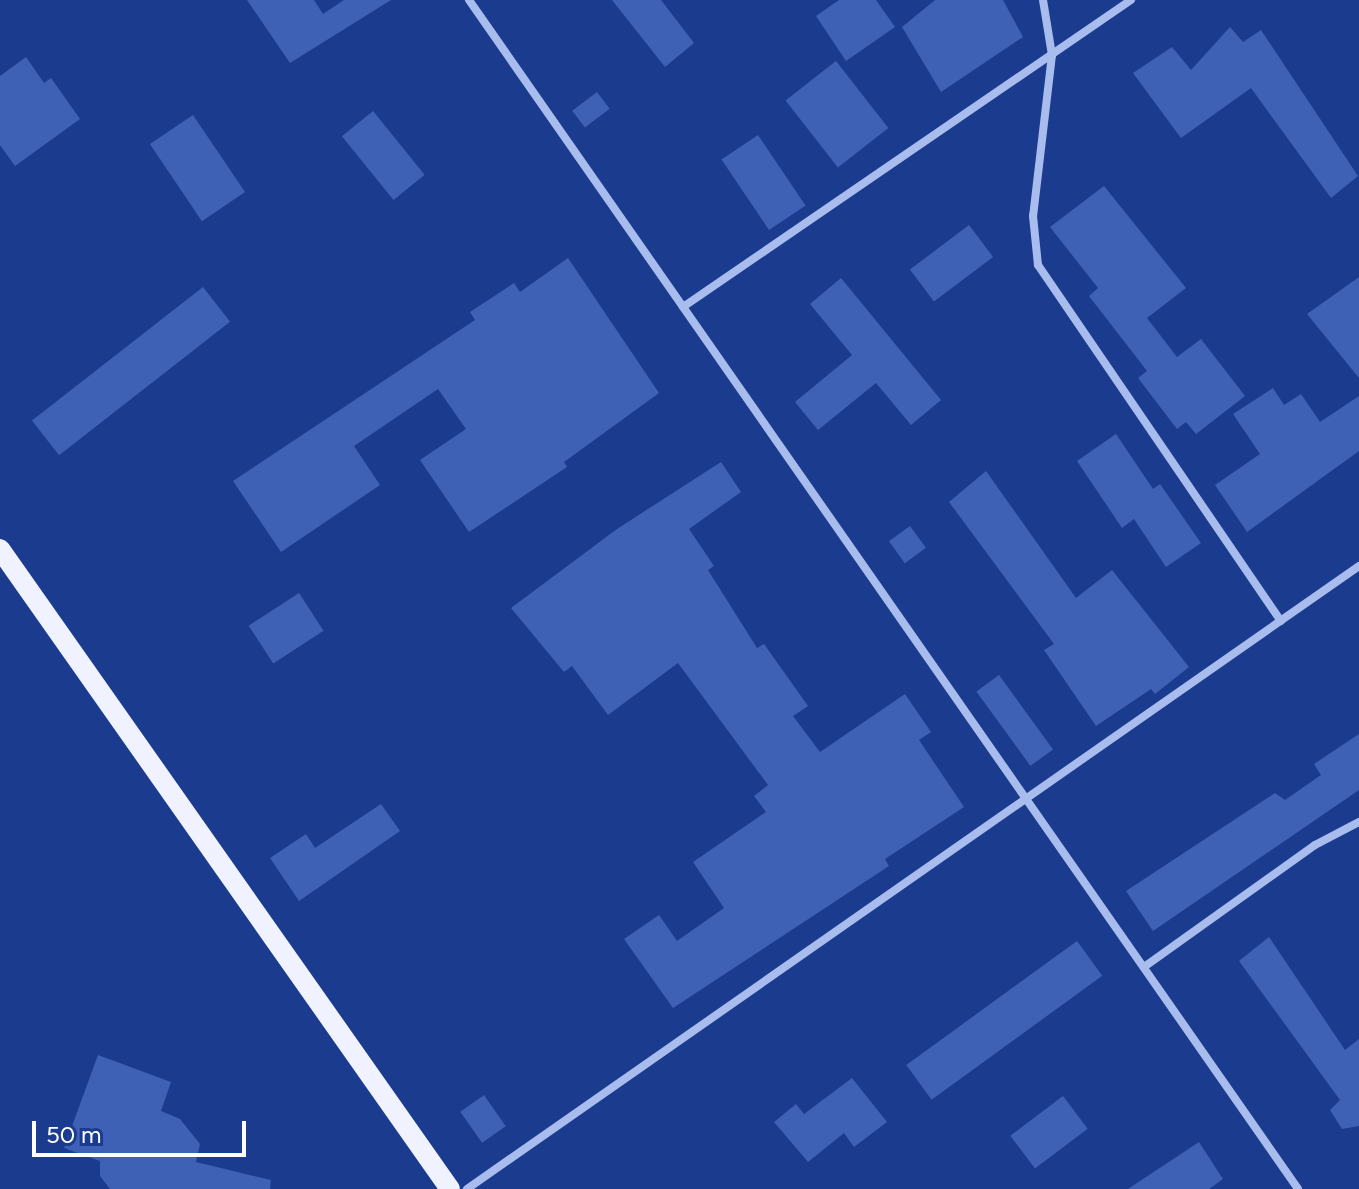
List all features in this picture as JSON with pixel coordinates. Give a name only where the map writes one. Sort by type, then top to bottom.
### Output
[{"type":"main road","points":[[0,549],[450,1189]]},
{"type":"street","points":[[469,0],[1298,1189]]},
{"type":"street","points":[[1043,0],[1052,55],[1033,216],[1038,265],[1281,621]]},
{"type":"street","points":[[683,307],[1131,0]]},
{"type":"street","points":[[467,1189],[1359,566]]},
{"type":"street","points":[[1144,967],[1315,845],[1359,822]]},
{"type":"building","points":[[247,0],[314,0],[323,14],[344,0],[391,0],[290,63]]},
{"type":"building","points":[[612,0],[661,0],[694,43],[665,67]]},
{"type":"building","points":[[839,0],[876,0],[895,27],[846,61],[816,16]]},
{"type":"building","points":[[935,0],[1003,0],[1023,37],[941,92],[902,27]]},
{"type":"building","points":[[1230,27],[1243,42],[1261,30],[1358,176],[1331,198],[1251,88],[1181,138],[1133,73],[1172,47],[1191,70]]},
{"type":"building","points":[[26,57],[44,83],[51,78],[80,119],[15,166],[0,145],[0,76]]},
{"type":"building","points":[[836,61],[888,128],[838,167],[786,100]]},
{"type":"building","points":[[597,92],[610,109],[585,127],[572,111]]},
{"type":"building","points":[[373,111],[425,175],[394,200],[342,136]]},
{"type":"building","points":[[193,115],[245,192],[202,221],[150,144]]},
{"type":"building","points":[[758,135],[806,205],[769,230],[722,160]]},
{"type":"building","points":[[1104,186],[1186,288],[1147,318],[1177,357],[1201,339],[1245,396],[1196,434],[1186,422],[1177,429],[1138,378],[1147,371],[1089,296],[1098,288],[1050,227]]},
{"type":"building","points":[[969,225],[993,257],[934,301],[910,270]]},
{"type":"building","points":[[568,258],[659,393],[564,462],[567,467],[469,532],[420,460],[466,429],[438,389],[354,446],[380,485],[281,552],[233,481],[475,320],[470,312],[514,283],[520,292]]},
{"type":"building","points":[[1359,277],[1359,378],[1307,314]]},
{"type":"building","points":[[841,278],[941,400],[911,425],[876,383],[818,430],[795,402],[852,355],[810,304]]},
{"type":"building","points":[[203,287],[230,322],[59,455],[32,421]]},
{"type":"building","points":[[1273,388],[1284,405],[1301,394],[1320,422],[1359,396],[1359,451],[1247,532],[1215,485],[1260,454],[1233,414]]},
{"type":"building","points":[[1116,434],[1153,489],[1160,484],[1201,543],[1166,567],[1134,519],[1122,528],[1077,461]]},
{"type":"building","points":[[721,462],[741,492],[689,529],[714,566],[708,570],[757,648],[764,644],[808,706],[793,716],[820,752],[905,694],[931,732],[919,740],[964,807],[885,859],[889,866],[673,1008],[624,939],[659,915],[677,941],[724,908],[693,862],[766,812],[754,796],[768,785],[678,663],[608,715],[572,666],[564,672],[511,608],[617,529]]},
{"type":"building","points":[[986,471],[1076,598],[1112,570],[1189,667],[1155,694],[1151,689],[1096,726],[1044,650],[1054,644],[949,502]]},
{"type":"building","points":[[910,526],[926,548],[905,563],[889,541]]},
{"type":"building","points":[[299,593],[324,631],[273,663],[249,626]]},
{"type":"building","points":[[999,675],[1053,749],[1030,766],[976,691]]},
{"type":"building","points":[[1359,734],[1359,790],[1153,931],[1126,891],[1275,793],[1285,800],[1321,775],[1314,764]]},
{"type":"building","points":[[381,804],[400,831],[299,901],[270,858],[306,834],[315,848]]},
{"type":"building","points":[[1269,937],[1345,1050],[1359,1039],[1359,1126],[1342,1129],[1330,1110],[1340,1100],[1239,961]]},
{"type":"building","points":[[1077,941],[1102,976],[932,1100],[906,1065]]},
{"type":"building","points":[[98,1055],[171,1082],[161,1111],[180,1119],[200,1144],[196,1162],[271,1180],[270,1189],[110,1189],[100,1176],[100,1161],[64,1148]]},
{"type":"building","points":[[852,1078],[887,1122],[854,1147],[844,1133],[808,1162],[774,1122],[796,1104],[804,1114]]},
{"type":"building","points":[[484,1095],[506,1126],[482,1143],[460,1112]]},
{"type":"building","points":[[1063,1096],[1088,1129],[1035,1168],[1010,1136]]},
{"type":"building","points":[[1199,1142],[1223,1179],[1209,1189],[1128,1189]]}]
